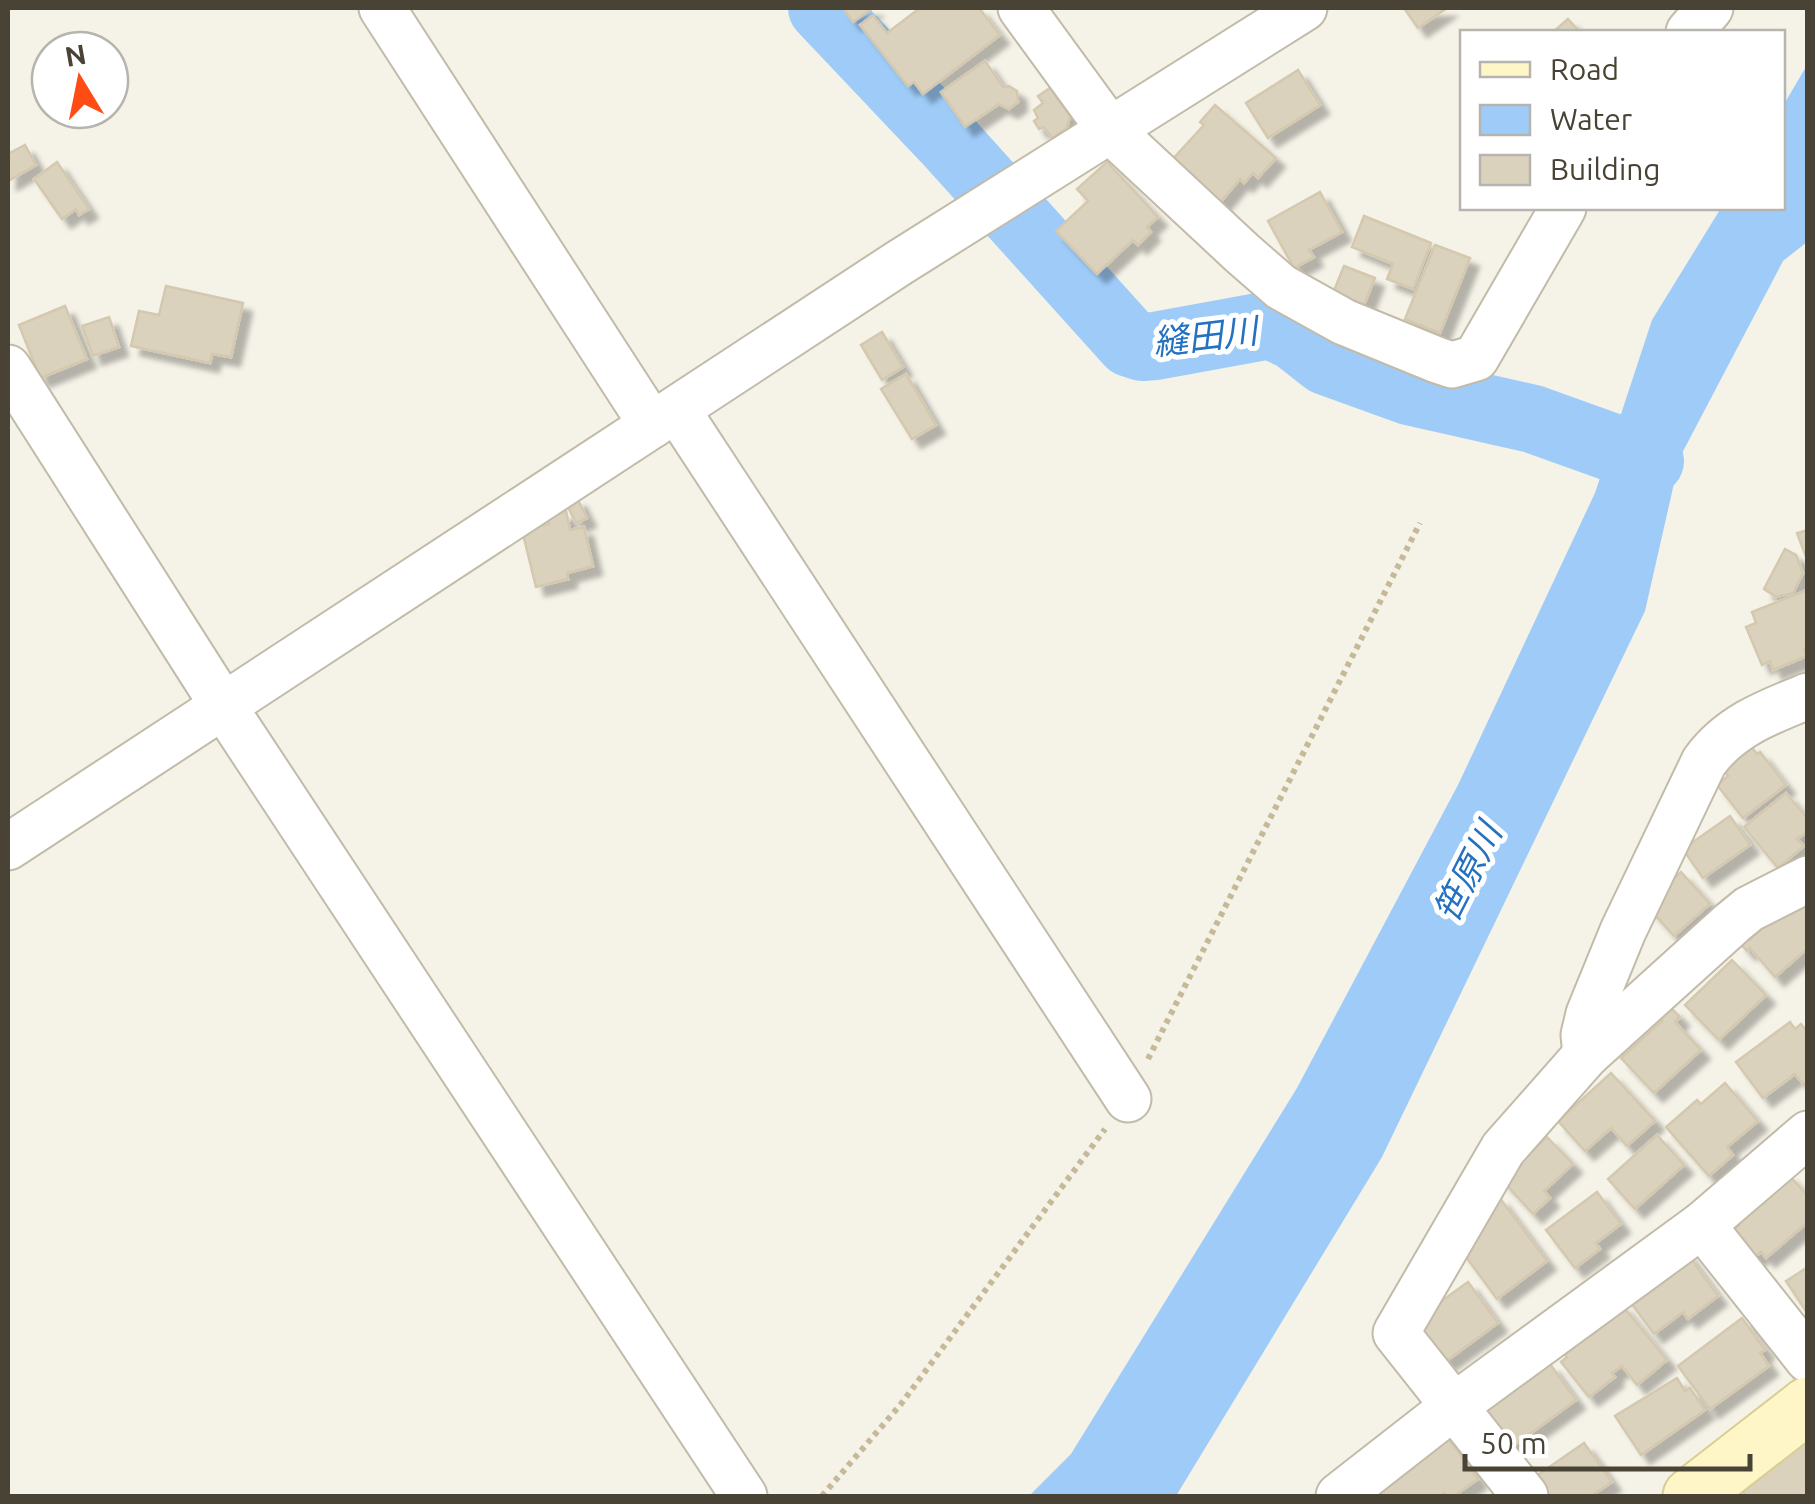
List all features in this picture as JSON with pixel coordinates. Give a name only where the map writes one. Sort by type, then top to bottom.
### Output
[{"type":"street","points":[[382,8],[1128,1099]]},
{"type":"street","points":[[1021,8],[1110,130],[1282,286],[1344,322],[1452,364],[1476,358],[1562,210]]},
{"type":"street","points":[[8,847],[900,262],[1304,8]]},
{"type":"street","points":[[1692,30],[1710,8]]},
{"type":"street","points":[[8,368],[224,707],[744,1496]]},
{"type":"street","points":[[1586,1054],[1584,1035],[1589,1014],[1704,762],[1720,742],[1743,724],[1808,696]]},
{"type":"street","points":[[1524,1496],[1396,1333],[1503,1149],[1586,1054],[1732,923],[1808,879]]},
{"type":"street","points":[[1339,1496],[1453,1407],[1702,1225],[1808,1134]]},
{"type":"street","points":[[1702,1225],[1808,1358]]},
{"type":"street","points":[[1691,1496],[1808,1405]]},
{"type":"path","points":[[822,1496],[901,1404],[1128,1099],[1420,523]]},
{"type":"water","name":"笹原川","points":[[1807,65],[1807,242],[1783,261],[1680,457],[1645,611],[1382,1157],[1176,1496],[1029,1496],[1071,1454],[1297,1088],[1458,785],[1595,493],[1652,320],[1720,210],[1785,210],[1785,103]]},
{"type":"building","points":[[843,8],[873,8],[853,22]]},
{"type":"building","points":[[920,8],[979,8],[1000,35],[923,94],[914,82],[908,86],[860,25],[873,15],[887,33]]},
{"type":"building","points":[[1404,8],[1447,8],[1418,28]]},
{"type":"building","points":[[1568,19],[1578,30],[1555,30]]},
{"type":"building","points":[[985,61],[1003,87],[1017,91],[1018,102],[1009,109],[999,104],[965,127],[941,92]]},
{"type":"building","points":[[1298,70],[1320,105],[1268,138],[1246,103]]},
{"type":"building","points":[[1050,88],[1070,116],[1067,128],[1052,138],[1034,121],[1038,118],[1034,110],[1043,103],[1038,96]]},
{"type":"building","points":[[1215,105],[1276,158],[1258,178],[1253,173],[1244,183],[1240,179],[1219,204],[1171,161],[1204,125],[1200,122]]},
{"type":"building","points":[[25,145],[36,165],[8,181],[8,154]]},
{"type":"building","points":[[57,162],[89,209],[79,215],[76,209],[62,219],[34,179]]},
{"type":"building","points":[[1107,162],[1158,217],[1147,227],[1151,232],[1138,245],[1133,240],[1097,274],[1056,231],[1088,201],[1077,189]]},
{"type":"building","points":[[1320,192],[1342,232],[1309,250],[1314,257],[1294,268],[1268,221]]},
{"type":"building","points":[[1364,216],[1431,243],[1413,289],[1387,279],[1393,264],[1352,247]]},
{"type":"building","points":[[1435,245],[1470,258],[1440,333],[1405,319]]},
{"type":"building","points":[[1344,266],[1375,278],[1364,305],[1333,293]]},
{"type":"building","points":[[166,286],[243,303],[231,357],[212,354],[210,363],[131,346],[139,311],[159,315]]},
{"type":"building","points":[[65,306],[87,359],[40,378],[19,325]]},
{"type":"building","points":[[109,317],[119,347],[93,356],[82,326]]},
{"type":"building","points":[[882,332],[903,367],[882,380],[861,345]]},
{"type":"building","points":[[906,374],[936,425],[912,439],[881,389]]},
{"type":"building","points":[[577,498],[587,518],[576,523],[566,503]]},
{"type":"building","points":[[566,511],[570,530],[584,527],[593,566],[567,573],[568,579],[536,587],[522,530],[549,524],[547,516]]},
{"type":"building","points":[[1808,530],[1808,562],[1797,533]]},
{"type":"building","points":[[1785,549],[1796,555],[1803,573],[1793,593],[1776,597],[1764,589]]},
{"type":"building","points":[[1807,590],[1807,656],[1773,670],[1770,661],[1762,665],[1746,627],[1756,623],[1752,612]]},
{"type":"building","points":[[1750,745],[1786,785],[1743,818],[1717,785],[1728,776],[1721,767]]},
{"type":"building","points":[[1786,793],[1808,819],[1808,831],[1797,839],[1804,846],[1778,868],[1744,827]]},
{"type":"building","points":[[1730,816],[1750,845],[1703,878],[1683,849]]},
{"type":"building","points":[[1681,872],[1710,904],[1674,936],[1645,904]]},
{"type":"building","points":[[1808,894],[1808,948],[1775,977],[1750,948],[1747,951],[1738,941]]},
{"type":"building","points":[[1732,960],[1766,995],[1719,1040],[1685,1005]]},
{"type":"building","points":[[1671,1008],[1680,1017],[1675,1022],[1701,1050],[1654,1093],[1621,1058]]},
{"type":"building","points":[[1790,1022],[1795,1029],[1801,1024],[1808,1033],[1808,1082],[1804,1085],[1795,1074],[1763,1098],[1736,1062]]},
{"type":"building","points":[[1611,1073],[1655,1121],[1627,1146],[1611,1128],[1585,1151],[1558,1121]]},
{"type":"building","points":[[1725,1083],[1758,1121],[1727,1147],[1733,1155],[1709,1176],[1666,1127],[1697,1100],[1701,1104]]},
{"type":"building","points":[[1657,1135],[1684,1165],[1635,1209],[1608,1179]]},
{"type":"building","points":[[1547,1137],[1573,1164],[1544,1191],[1550,1198],[1533,1214],[1501,1179]]},
{"type":"building","points":[[1788,1174],[1808,1196],[1808,1222],[1766,1258],[1761,1252],[1749,1262],[1727,1236],[1739,1226],[1733,1220]]},
{"type":"building","points":[[1597,1192],[1621,1224],[1596,1243],[1600,1249],[1575,1268],[1546,1230]]},
{"type":"building","points":[[1499,1197],[1547,1261],[1497,1299],[1461,1250]]},
{"type":"building","points":[[1686,1252],[1718,1296],[1688,1319],[1683,1312],[1654,1334],[1626,1296]]},
{"type":"building","points":[[1808,1267],[1808,1314],[1786,1281]]},
{"type":"building","points":[[1468,1282],[1498,1323],[1445,1362],[1420,1328],[1418,1318]]},
{"type":"building","points":[[1621,1304],[1667,1360],[1637,1385],[1622,1366],[1612,1373],[1615,1377],[1589,1397],[1561,1362],[1567,1357],[1563,1352]]},
{"type":"building","points":[[1742,1318],[1765,1350],[1760,1353],[1769,1366],[1710,1409],[1678,1366]]},
{"type":"building","points":[[1550,1364],[1576,1400],[1508,1450],[1481,1413]]},
{"type":"building","points":[[1677,1378],[1685,1391],[1690,1388],[1705,1410],[1641,1455],[1615,1416]]},
{"type":"building","points":[[1808,1436],[1808,1496],[1746,1496],[1740,1488]]},
{"type":"building","points":[[1448,1438],[1478,1479],[1454,1496],[1383,1496],[1377,1489]]},
{"type":"building","points":[[1584,1443],[1612,1482],[1591,1496],[1545,1496],[1532,1479]]},
{"type":"waterway","name":"縫田川","points":[[822,8],[1130,343],[1155,346],[1270,325],[1294,336],[1326,361],[1409,391],[1533,419],[1650,461]]}]
